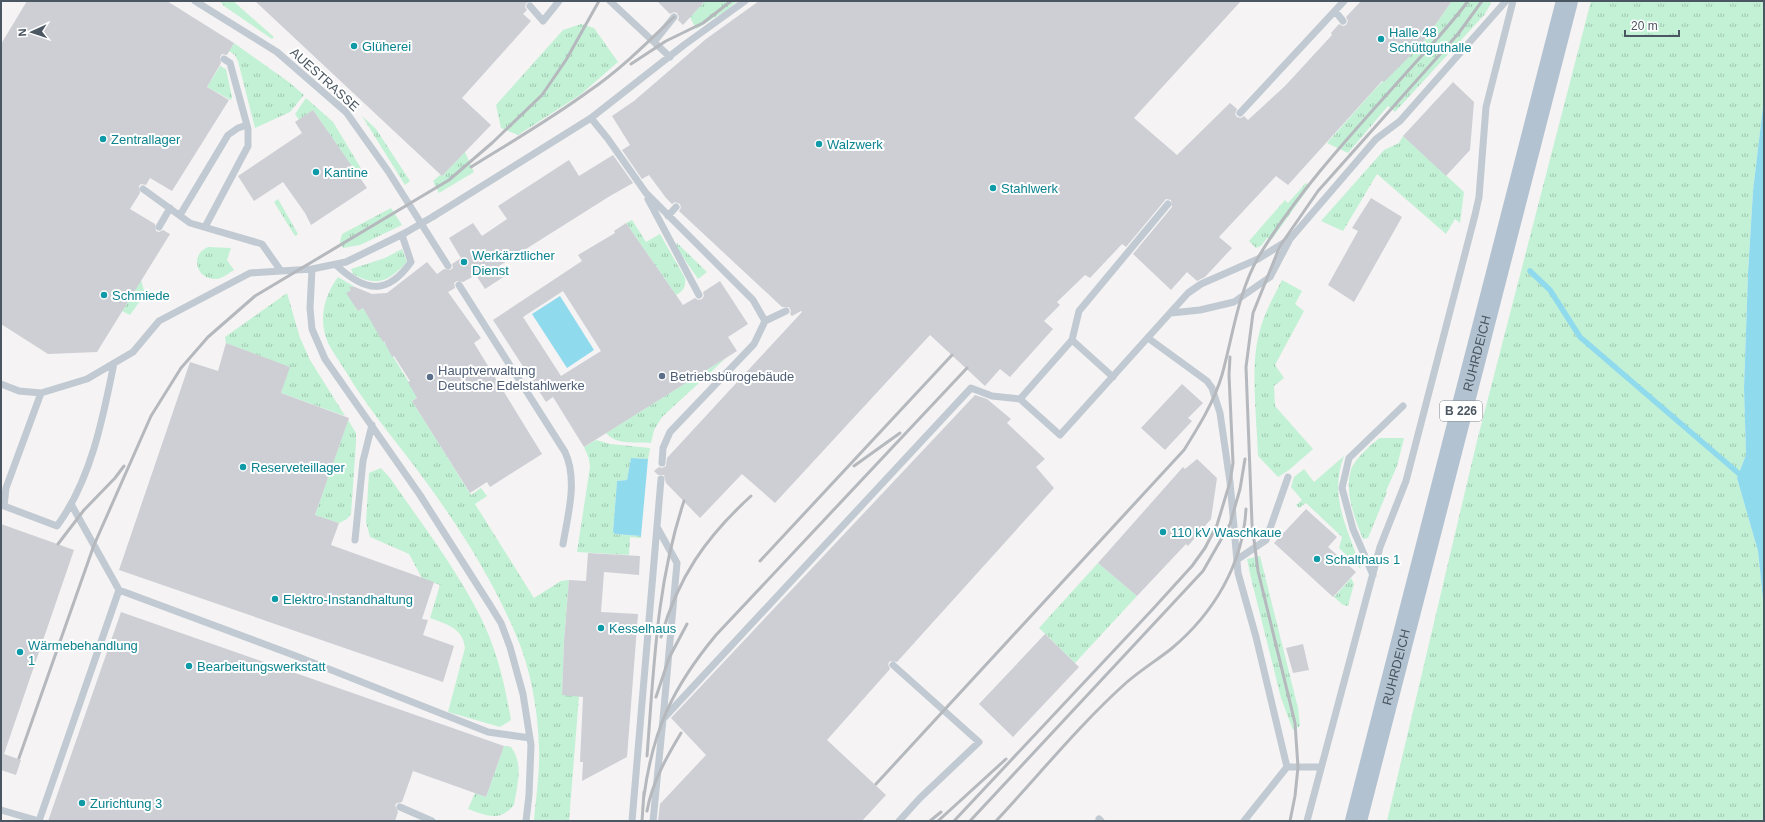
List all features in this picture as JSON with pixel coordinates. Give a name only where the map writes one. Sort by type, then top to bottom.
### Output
[{"type":"main road","name":"RUHRDEICH","points":[[1356,821],[1567,1]]},
{"type":"lane","name":"AUESTRASSE","points":[[195,1],[277,52],[346,112],[388,171],[448,266]]},
{"type":"lane","points":[[530,6],[544,21],[559,1]]},
{"type":"lane","points":[[610,1],[670,57]]},
{"type":"lane","points":[[1,384],[19,391],[41,393],[87,379],[133,352],[159,321],[250,273],[312,269],[346,262],[404,234],[591,118],[745,1]]},
{"type":"lane","points":[[1240,113],[1344,1]]},
{"type":"lane","points":[[1171,313],[1200,310],[1234,302],[1270,277],[1290,239],[1376,140],[1400,121],[1506,1]]},
{"type":"lane","points":[[1307,821],[1386,530],[1406,481],[1475,215],[1479,197],[1486,107],[1514,1]]},
{"type":"lane","points":[[1335,11],[1343,21]]},
{"type":"lane","points":[[654,42],[674,17]]},
{"type":"lane","points":[[205,227],[248,146],[247,125],[230,62],[224,59]]},
{"type":"lane","points":[[591,118],[608,139],[646,193],[699,295]]},
{"type":"lane","points":[[180,215],[228,135],[238,128],[247,125]]},
{"type":"lane","points":[[143,189],[190,223],[262,244],[281,271]]},
{"type":"lane","points":[[646,193],[753,300],[765,321]]},
{"type":"lane","points":[[1020,399],[1072,340],[1079,311],[1168,204]]},
{"type":"lane","points":[[668,216],[676,207]]},
{"type":"lane","points":[[159,227],[170,208]]},
{"type":"lane","points":[[336,264],[348,276],[362,284],[379,286],[388,285],[403,274],[411,262],[404,234]]},
{"type":"lane","points":[[664,719],[971,388],[992,396],[1020,399],[1060,435],[1188,294],[1201,284],[1258,259],[1290,239]]},
{"type":"lane","points":[[312,269],[310,308],[312,329],[325,359],[420,495],[501,623],[520,682],[529,721],[529,795],[526,821]]},
{"type":"lane","points":[[460,285],[565,452],[571,464],[572,486],[563,544]]},
{"type":"lane","points":[[662,462],[663,448],[670,432],[754,344],[765,321],[786,311]]},
{"type":"lane","points":[[1148,338],[1207,380],[1212,388],[1220,413],[1230,482],[1238,572],[1256,637],[1287,767]]},
{"type":"lane","points":[[1072,340],[1113,377]]},
{"type":"lane","points":[[41,393],[6,488],[3,506],[57,526],[71,504],[87,469],[106,403],[114,363]]},
{"type":"lane","points":[[1373,575],[1353,529],[1342,488],[1350,458],[1403,406]]},
{"type":"lane","points":[[356,540],[363,461],[372,425]]},
{"type":"lane","points":[[1238,559],[1266,540],[1288,477]]},
{"type":"lane","points":[[632,821],[661,479]]},
{"type":"lane","points":[[71,504],[119,590],[296,656],[488,732],[530,738]]},
{"type":"lane","points":[[653,821],[664,719],[677,563],[657,526]]},
{"type":"lane","points":[[1,810],[39,821],[119,590]]},
{"type":"lane","points":[[893,665],[979,742],[920,798],[900,821]]},
{"type":"lane","points":[[1287,767],[1321,767]]},
{"type":"lane","points":[[1244,821],[1287,767]]},
{"type":"lane","points":[[400,807],[432,821]]},
{"type":"green space","points":[[220,1],[233,1],[274,37],[272,39],[224,6]]},
{"type":"green space","points":[[705,1],[737,1],[727,10],[696,29],[690,17]]},
{"type":"green space","points":[[1452,1],[1492,1],[1485,14],[1395,112],[1388,106],[1348,153],[1327,143],[1376,88],[1421,45]]},
{"type":"green space","points":[[1591,1],[1764,1],[1764,98],[1753,191],[1748,271],[1744,388],[1746,455],[1737,478],[1758,551],[1764,610],[1764,821],[1387,821],[1477,441]]},
{"type":"green space","points":[[581,24],[594,28],[618,62],[580,95],[518,135],[501,128],[496,105],[563,30]]},
{"type":"green space","points":[[234,43],[290,83],[304,95],[290,112],[255,128],[238,61],[235,55],[229,51]]},
{"type":"green space","points":[[220,66],[226,69],[232,97],[231,100],[207,87]]},
{"type":"green space","points":[[306,98],[333,122],[362,170],[357,174],[313,110],[299,120],[295,114]]},
{"type":"green space","points":[[362,116],[376,129],[410,181],[405,185]]},
{"type":"green space","points":[[1403,136],[1464,192],[1460,223],[1455,219],[1446,234],[1377,174],[1343,231],[1321,221],[1384,150],[1399,143]]},
{"type":"green space","points":[[465,152],[474,172],[439,193],[433,181],[440,175],[442,176]]},
{"type":"green space","points":[[1306,183],[1310,186],[1272,239],[1267,238],[1261,246],[1256,248],[1249,241],[1285,200],[1288,203]]},
{"type":"green space","points":[[278,199],[298,234],[295,236],[274,202]]},
{"type":"green space","points":[[391,208],[402,225],[360,245],[343,248],[340,242],[342,234]]},
{"type":"green space","points":[[632,220],[646,242],[660,234],[685,278],[684,288],[681,292],[676,295],[626,223]]},
{"type":"green space","points":[[677,243],[707,272],[698,279],[676,247]]},
{"type":"green space","points":[[208,247],[231,248],[227,260],[234,270],[224,277],[217,279],[204,276],[200,271],[197,261],[198,256]]},
{"type":"green space","points":[[402,249],[407,262],[388,278],[376,281],[361,278],[353,274],[351,269],[385,258]]},
{"type":"green space","points":[[338,277],[355,287],[347,293],[358,311],[363,308],[418,397],[412,401],[471,495],[481,488],[487,496],[475,504],[534,598],[561,581],[569,580],[564,641],[562,694],[579,696],[569,821],[534,821],[539,757],[537,720],[533,690],[526,662],[506,612],[482,567],[456,524],[369,407],[328,343],[323,326],[324,308],[329,292]]},
{"type":"green space","points":[[141,280],[145,294],[130,315],[122,311]]},
{"type":"green space","points":[[1282,280],[1302,291],[1295,304],[1304,311],[1275,365],[1284,378],[1274,386],[1275,406],[1313,449],[1289,470],[1278,477],[1258,456],[1254,378],[1256,347],[1263,320]]},
{"type":"green space","points":[[287,293],[300,338],[310,360],[345,416],[281,393],[289,367],[226,343],[225,337]]},
{"type":"green space","points":[[726,358],[662,417],[654,430],[651,443],[621,441],[610,437],[606,433]]},
{"type":"green space","points":[[348,420],[356,433],[351,514],[347,519],[339,523],[315,515]]},
{"type":"green space","points":[[1380,438],[1404,438],[1397,466],[1386,491],[1387,492],[1368,538],[1363,539],[1351,505],[1349,478],[1352,466],[1355,462],[1372,444]]},
{"type":"green space","points":[[596,440],[610,444],[650,448],[648,459],[631,458],[627,480],[617,481],[613,532],[615,534],[641,536],[641,538],[630,537],[629,555],[577,552],[590,467],[589,459],[584,447]]},
{"type":"green space","points":[[1344,456],[1338,486],[1339,500],[1346,527],[1361,569],[1339,548],[1342,537],[1306,503],[1299,508],[1296,505],[1302,500],[1291,487],[1294,477],[1304,469],[1314,482]]},
{"type":"green space","points":[[381,468],[390,478],[461,581],[487,630],[500,668],[511,720],[500,727],[448,712],[465,648],[464,641],[453,628],[430,618],[440,585],[422,578],[409,554],[370,537],[366,522],[369,473]]},
{"type":"green space","points":[[1260,556],[1298,708],[1300,726],[1293,730],[1281,698],[1247,559]]},
{"type":"green space","points":[[1098,563],[1137,596],[1075,663],[1039,628]]},
{"type":"green space","points":[[1351,578],[1354,584],[1348,606],[1343,605],[1334,597]]},
{"type":"green space","points":[[504,746],[511,747],[517,761],[518,783],[514,805],[504,814],[498,816],[481,814],[468,809],[475,793],[486,797]]},
{"type":"water","points":[[1764,98],[1764,610],[1758,551],[1737,478],[1746,455],[1744,388],[1748,273],[1753,191]]},
{"type":"water","points":[[560,296],[594,350],[567,368],[532,314]]},
{"type":"water","points":[[631,458],[648,459],[641,536],[615,534],[613,532],[617,481],[627,480]]},
{"type":"building","name":"Zentrallager","points":[[27,1],[167,1],[234,43],[227,55],[222,54],[220,57],[221,63],[207,87],[229,100],[172,191],[150,178],[146,185],[141,184],[139,186],[140,193],[130,209],[155,224],[156,231],[159,232],[163,230],[170,234],[97,352],[48,354],[1,324],[1,44]]},
{"type":"building","name":"Glüherei","points":[[255,1],[535,1],[526,3],[525,7],[527,10],[523,14],[531,21],[462,98],[491,125],[442,176]]},
{"type":"building","points":[[657,1],[705,1],[683,25],[678,20],[679,17],[677,13],[674,12],[670,14]]},
{"type":"building","points":[[759,1],[1241,1],[1134,118],[1177,155],[1230,103],[1237,109],[1235,114],[1237,117],[1241,118],[1244,116],[1248,120],[1285,86],[1332,35],[1331,33],[1339,24],[1343,26],[1346,25],[1348,21],[1346,17],[1361,1],[1452,1],[1421,45],[1384,82],[1382,81],[1288,185],[1276,176],[1219,237],[1232,248],[1205,277],[1197,281],[1187,272],[1171,290],[1133,254],[1172,207],[1171,200],[1166,199],[1126,247],[1122,244],[1090,278],[1085,275],[1057,302],[1060,305],[1044,321],[1053,329],[1010,377],[1000,369],[985,386],[930,335],[775,503],[742,474],[700,518],[666,483],[664,475],[658,475],[654,471],[659,467],[662,468],[666,466],[667,458],[802,312],[801,311],[792,316],[790,314],[791,311],[789,307],[782,307],[679,211],[681,208],[680,204],[675,202],[672,204],[649,175],[642,179],[622,150],[630,145],[612,116],[634,101],[706,39]]},
{"type":"building","points":[[1453,82],[1474,102],[1470,150],[1446,176],[1403,136]]},
{"type":"building","name":"Kantine","points":[[313,110],[367,188],[311,225],[305,213],[283,182],[254,201],[238,176],[302,133],[295,122]]},
{"type":"building","points":[[613,155],[633,183],[499,266],[505,276],[485,289],[476,275],[463,282],[457,281],[454,283],[455,288],[448,292],[481,338],[474,343],[542,454],[490,487],[487,482],[470,493],[412,401],[417,398],[408,382],[410,381],[394,356],[392,357],[384,341],[383,342],[363,308],[358,311],[346,293],[351,290],[349,287],[355,287],[372,294],[387,293],[427,262],[437,274],[444,269],[450,270],[453,268],[452,264],[461,258],[449,238],[473,223],[482,236],[507,219],[498,206],[569,160],[579,176]]},
{"type":"building","points":[[1371,198],[1402,217],[1354,302],[1328,285],[1358,231],[1352,228]]},
{"type":"building","points":[[626,223],[683,305],[695,298],[698,300],[702,299],[704,296],[703,292],[720,281],[748,324],[728,337],[737,351],[584,447],[553,397],[546,402],[493,320],[582,261],[578,255],[615,233],[614,231]],"holes":[[[563,291],[601,351],[561,376],[523,317]]]},
{"type":"building","name":"Reserveteillager","points":[[226,343],[290,367],[281,393],[349,418],[315,515],[339,523],[331,545],[434,582],[422,619],[428,620],[423,635],[454,646],[443,682],[119,570],[190,362],[218,371]]},
{"type":"building","points":[[1182,384],[1203,403],[1188,418],[1192,421],[1165,450],[1141,428]]},
{"type":"building","points":[[975,395],[987,399],[1011,419],[1007,423],[1045,459],[1036,467],[1054,488],[897,662],[890,661],[888,664],[890,669],[827,740],[886,795],[862,821],[658,821],[660,804],[706,755],[671,718]]},
{"type":"building","name":"110 kV Waschkaue","points":[[1197,459],[1217,478],[1211,519],[1188,546],[1186,544],[1137,596],[1098,563],[1183,467],[1185,469]]},
{"type":"building","name":"Schalthaus 1","points":[[1306,509],[1337,537],[1328,547],[1356,572],[1333,597],[1274,543]]},
{"type":"building","name":"Wärmebehandlung 1","points":[[1,524],[74,550],[4,754],[21,760],[16,775],[1,770]]},
{"type":"building","name":"Kesselhaus","points":[[588,553],[640,556],[639,575],[604,572],[601,612],[638,614],[627,757],[582,781],[583,762],[580,762],[583,697],[562,695],[564,641],[569,580],[586,581]]},
{"type":"building","name":"Bearbeitungswerkstatt","points":[[121,612],[504,746],[486,797],[413,771],[402,802],[395,805],[398,812],[395,821],[48,821]]},
{"type":"building","points":[[1045,634],[1079,667],[1013,737],[979,704]]},
{"type":"building","points":[[1303,644],[1309,670],[1293,673],[1286,648]]},
{"type":"waterway","points":[[1530,271],[1550,290],[1580,337],[1744,478]]},
{"type":"railway","points":[[19,758],[94,545],[151,416],[181,368],[208,337],[255,296],[449,180],[492,143],[542,95],[566,60],[599,1]]},
{"type":"railway","points":[[631,64],[666,41],[703,23],[731,1]]},
{"type":"railway","points":[[876,784],[1184,450],[1206,414],[1219,385],[1241,299],[1259,256],[1294,205],[1332,156],[1442,33],[1468,1]]},
{"type":"railway","points":[[1290,821],[1295,796],[1298,767],[1295,723],[1258,571],[1252,524],[1246,367],[1253,313],[1280,246],[1318,191],[1458,34],[1482,1]]},
{"type":"railway","points":[[471,167],[546,121],[600,83],[633,56],[674,17]]},
{"type":"railway","points":[[760,561],[952,355]]},
{"type":"railway","points":[[954,821],[1152,610],[1192,566],[1205,548],[1217,525],[1230,482],[1233,463],[1229,375],[1230,357]]},
{"type":"railway","points":[[644,796],[648,772],[659,729],[677,691],[701,654],[716,635],[967,368]]},
{"type":"railway","points":[[854,466],[900,433]]},
{"type":"railway","points":[[970,821],[1203,571],[1230,524],[1240,489],[1245,459]]},
{"type":"railway","points":[[58,544],[84,510],[115,478],[124,466]]},
{"type":"railway","points":[[661,637],[676,595],[696,559],[720,527],[751,496]]},
{"type":"railway","points":[[647,756],[654,659],[662,596],[667,564],[684,501]]},
{"type":"railway","points":[[996,821],[1076,732],[1110,698],[1127,682],[1171,649],[1200,620],[1223,587],[1232,569],[1244,530],[1246,509]]},
{"type":"railway","points":[[656,697],[669,658],[687,624]]},
{"type":"railway","points":[[647,811],[656,781],[665,761],[681,733]]},
{"type":"railway","points":[[938,821],[1006,759]]},
{"type":"railway","points":[[642,821],[644,792]]},
{"type":"railway","points":[[930,821],[941,812]]},
{"type":"place","name":"Halle 48 Schüttguthalle","points":[[1381,39]]},
{"type":"place","name":"Glüherei","points":[[354,46]]},
{"type":"place","name":"Zentrallager","points":[[103,139]]},
{"type":"place","name":"Walzwerk","points":[[819,144]]},
{"type":"place","name":"Kantine","points":[[316,172]]},
{"type":"place","name":"Stahlwerk","points":[[993,188]]},
{"type":"place","name":"Werkärztlicher Dienst","points":[[464,262]]},
{"type":"place","name":"Schmiede","points":[[104,295]]},
{"type":"place","name":"Betriebsbürogebäude","points":[[662,376]]},
{"type":"place","name":"Hauptverwaltung Deutsche Edelstahlwerke","points":[[430,377]]},
{"type":"place","name":"Reserveteillager","points":[[243,467]]},
{"type":"place","name":"110 kV Waschkaue","points":[[1163,532]]},
{"type":"place","name":"Schalthaus 1","points":[[1317,559]]},
{"type":"place","name":"Elektro-Instandhaltung","points":[[275,599]]},
{"type":"place","name":"Kesselhaus","points":[[601,628]]},
{"type":"place","name":"Wärmebehandlung 1","points":[[20,652]]},
{"type":"place","name":"Bearbeitungswerkstatt","points":[[189,666]]},
{"type":"place","name":"Zurichtung 3","points":[[82,803]]}]
